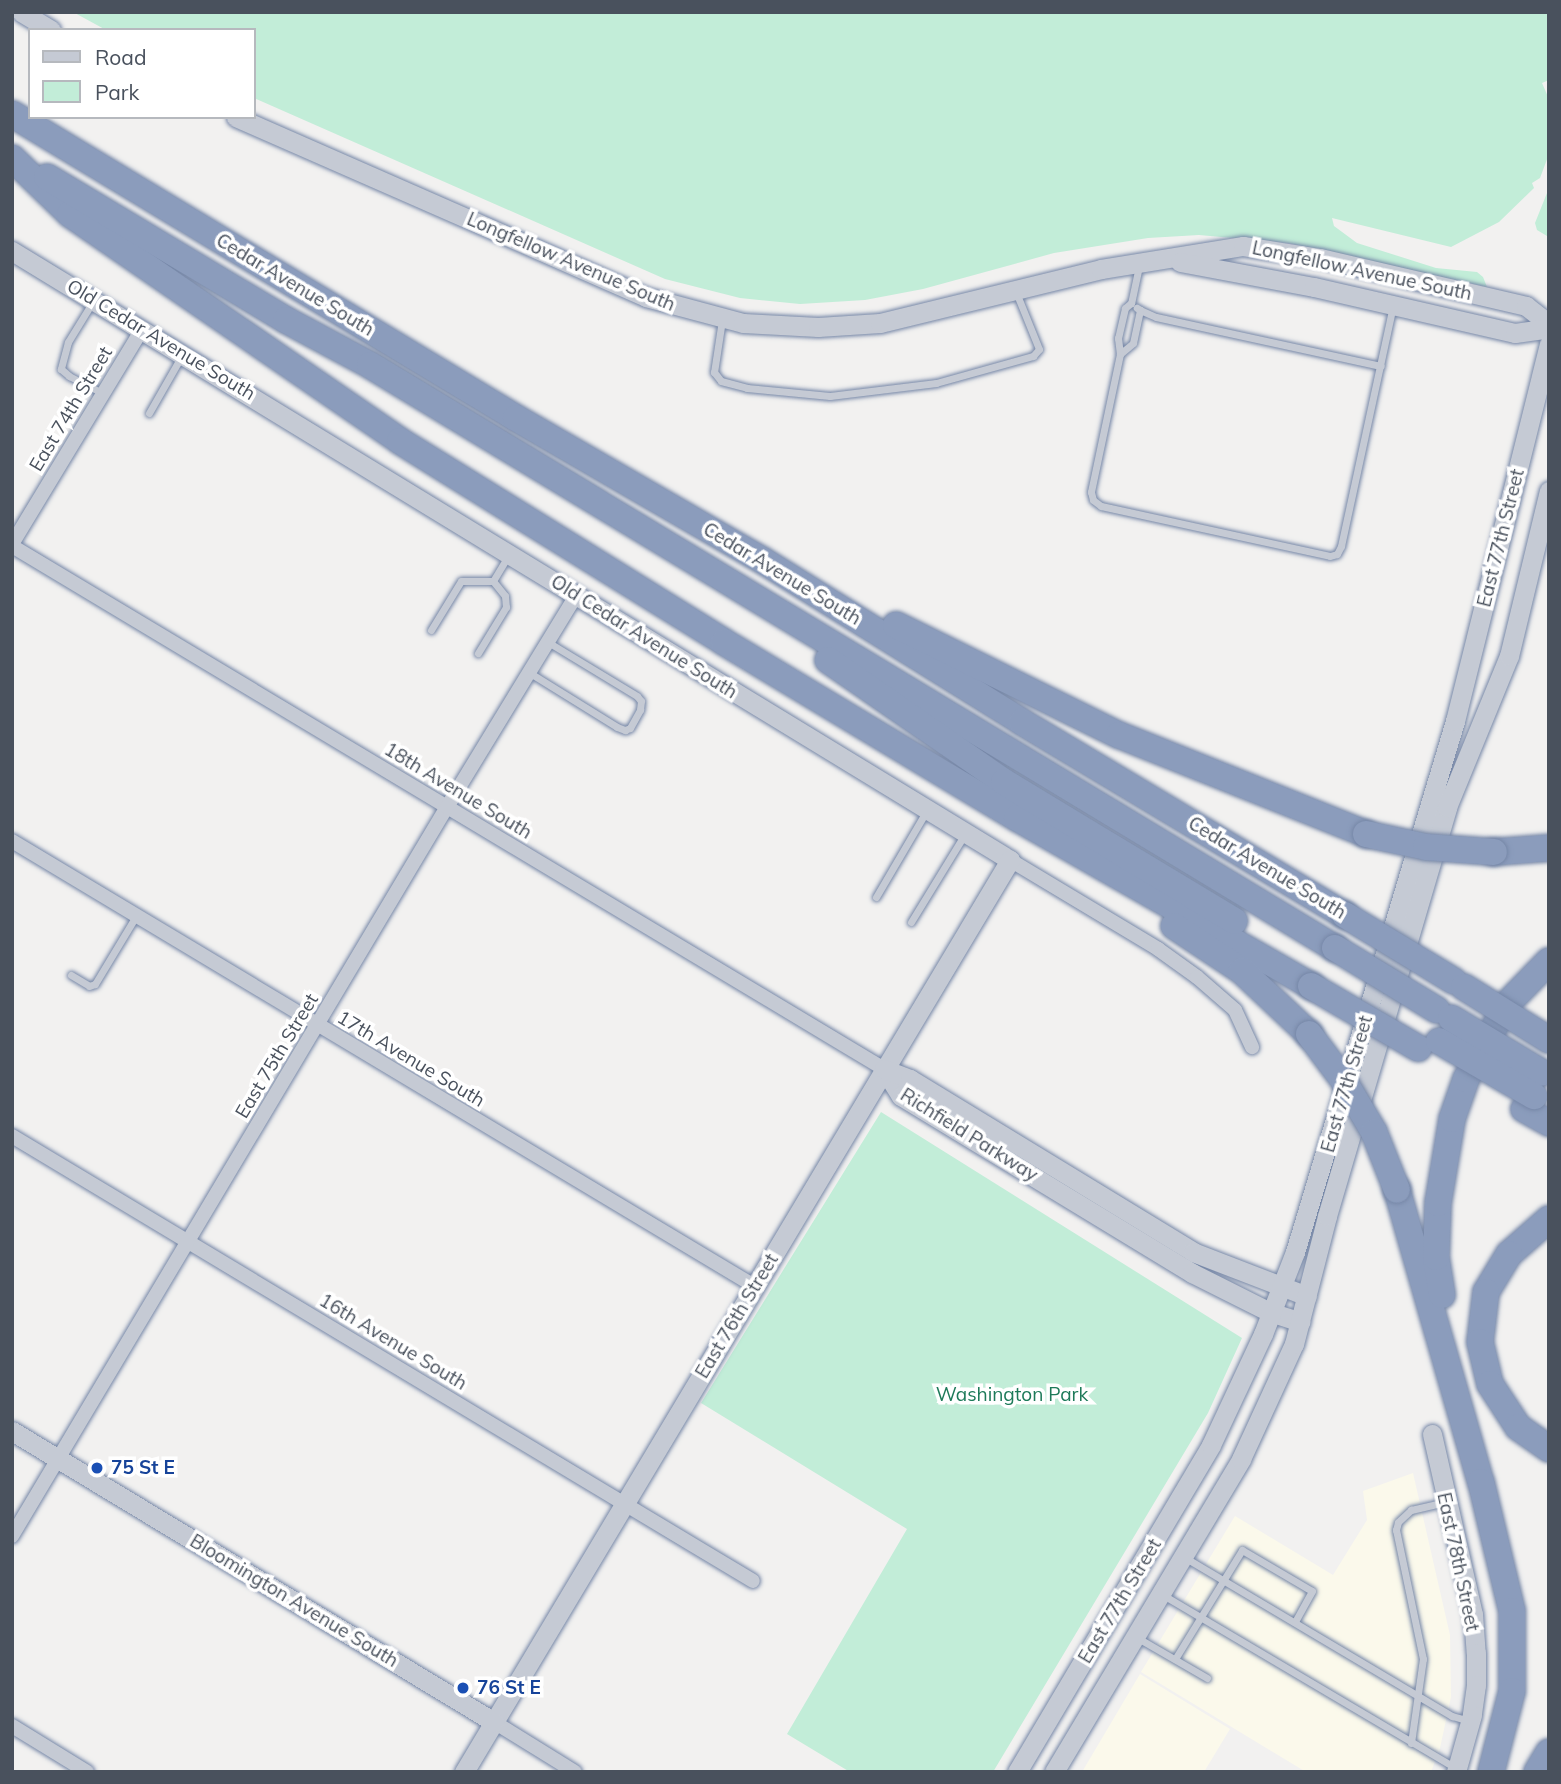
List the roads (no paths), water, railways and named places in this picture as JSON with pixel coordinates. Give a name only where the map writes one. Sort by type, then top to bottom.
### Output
[{"type":"highway","name":"Cedar Avenue South","points":[[12,114],[516,418],[762,560],[1022,722],[1549,1040]]},
{"type":"highway","name":"Cedar Avenue South","points":[[12,157],[647,531],[1335,948],[1434,1034],[1540,1092]]},
{"type":"highway","points":[[12,157],[70,214],[400,440],[724,642],[1017,818],[1316,979],[1434,1034],[1540,1092],[1549,1123]]},
{"type":"highway","points":[[647,531],[1004,782],[1316,979]]},
{"type":"highway","points":[[762,560],[1119,735],[1366,834],[1426,847],[1494,852],[1549,848]]},
{"type":"highway","points":[[1017,818],[1045,843],[1242,971],[1309,1034],[1344,1081],[1368,1122],[1397,1190],[1481,1482]]},
{"type":"highway","points":[[1491,1772],[1512,1691],[1512,1611],[1481,1482],[1436,1257],[1443,1160],[1465,1079],[1507,1004],[1549,961]]},
{"type":"highway","points":[[1549,1219],[1509,1254],[1486,1292],[1480,1342],[1490,1384],[1518,1427],[1549,1448]]},
{"type":"highway","points":[[1537,1772],[1549,1752]]},
{"type":"street","points":[[21,12],[48,28]]},
{"type":"street","name":"Longfellow Avenue South","points":[[241,119],[622,287],[677,307],[722,318],[781,326],[861,325],[916,317],[1139,263],[1243,246],[1299,254],[1526,306],[1549,326]]},
{"type":"street","name":"Old Cedar Avenue South","points":[[12,251],[1158,949],[1197,977],[1235,1010],[1252,1047]]},
{"type":"street","name":"Longfellow Avenue South","points":[[1169,259],[1314,287],[1515,333],[1549,326]]},
{"type":"street","name":"East 74th Street","points":[[12,545],[142,329]]},
{"type":"street","name":"East 77th Street","points":[[1017,1772],[1211,1445],[1295,1252],[1455,721],[1549,344]]},
{"type":"street","name":"East 77th Street","points":[[1054,1772],[1241,1460],[1294,1344],[1371,1060],[1447,807],[1509,656],[1549,491]]},
{"type":"street","name":"18th Avenue South","points":[[12,545],[884,1069]]},
{"type":"street","name":"East 75th Street","points":[[12,1536],[576,596]]},
{"type":"street","name":"17th Avenue South","points":[[12,841],[754,1286]]},
{"type":"street","name":"East 76th Street","points":[[464,1772],[1010,860]]},
{"type":"street","name":"Richfield Parkway","points":[[884,1069],[909,1079],[1193,1252],[1307,1296]]},
{"type":"street","name":"Richfield Parkway","points":[[884,1069],[901,1096],[1192,1273],[1270,1312],[1300,1322]]},
{"type":"street","name":"16th Avenue South","points":[[12,1136],[753,1581]]},
{"type":"street","name":"Bloomington Avenue South","points":[[12,1431],[575,1772]]},
{"type":"street","name":"East 78th Street","points":[[1433,1434],[1473,1614],[1476,1685],[1471,1721],[1457,1770]]},
{"type":"street","points":[[12,1726],[88,1772]]},
{"type":"lane","points":[[1139,263],[1131,303],[1125,308],[1118,338],[1120,354],[1091,492],[1093,500],[1101,506],[1330,556],[1337,554],[1341,545],[1394,306]]},
{"type":"lane","points":[[722,318],[714,372],[721,381],[747,388],[830,396],[936,383],[1033,356],[1039,349],[1016,291]]},
{"type":"lane","points":[[94,300],[68,342],[61,369],[69,376],[103,393]]},
{"type":"lane","points":[[1131,303],[1156,317],[1381,366]]},
{"type":"lane","points":[[1120,354],[1133,343],[1140,310]]},
{"type":"lane","points":[[149,413],[183,354]]},
{"type":"lane","points":[[493,581],[509,553]]},
{"type":"lane","points":[[431,630],[461,581],[493,581]]},
{"type":"lane","points":[[478,653],[506,607],[505,596],[493,581]]},
{"type":"lane","points":[[530,673],[617,727],[625,730],[629,728],[640,709],[641,701],[637,696],[548,642]]},
{"type":"lane","points":[[876,897],[927,810]]},
{"type":"lane","points":[[911,922],[966,834]]},
{"type":"lane","points":[[71,975],[89,986],[95,984],[136,916]]},
{"type":"lane","points":[[1412,1743],[1422,1652],[1396,1530],[1398,1522],[1411,1510],[1446,1502]]},
{"type":"lane","points":[[1175,1660],[1242,1550],[1312,1591],[1295,1622]]},
{"type":"lane","points":[[1183,1556],[1452,1716],[1471,1721]]},
{"type":"lane","points":[[1160,1594],[1457,1770]]},
{"type":"lane","points":[[1135,1637],[1207,1678]]},
{"type":"place","name":"75 St E","points":[[97,1468]]},
{"type":"place","name":"76 St E","points":[[463,1688]]},
{"type":"park label","name":"Washington Park","points":[[1012,1395]]}]
